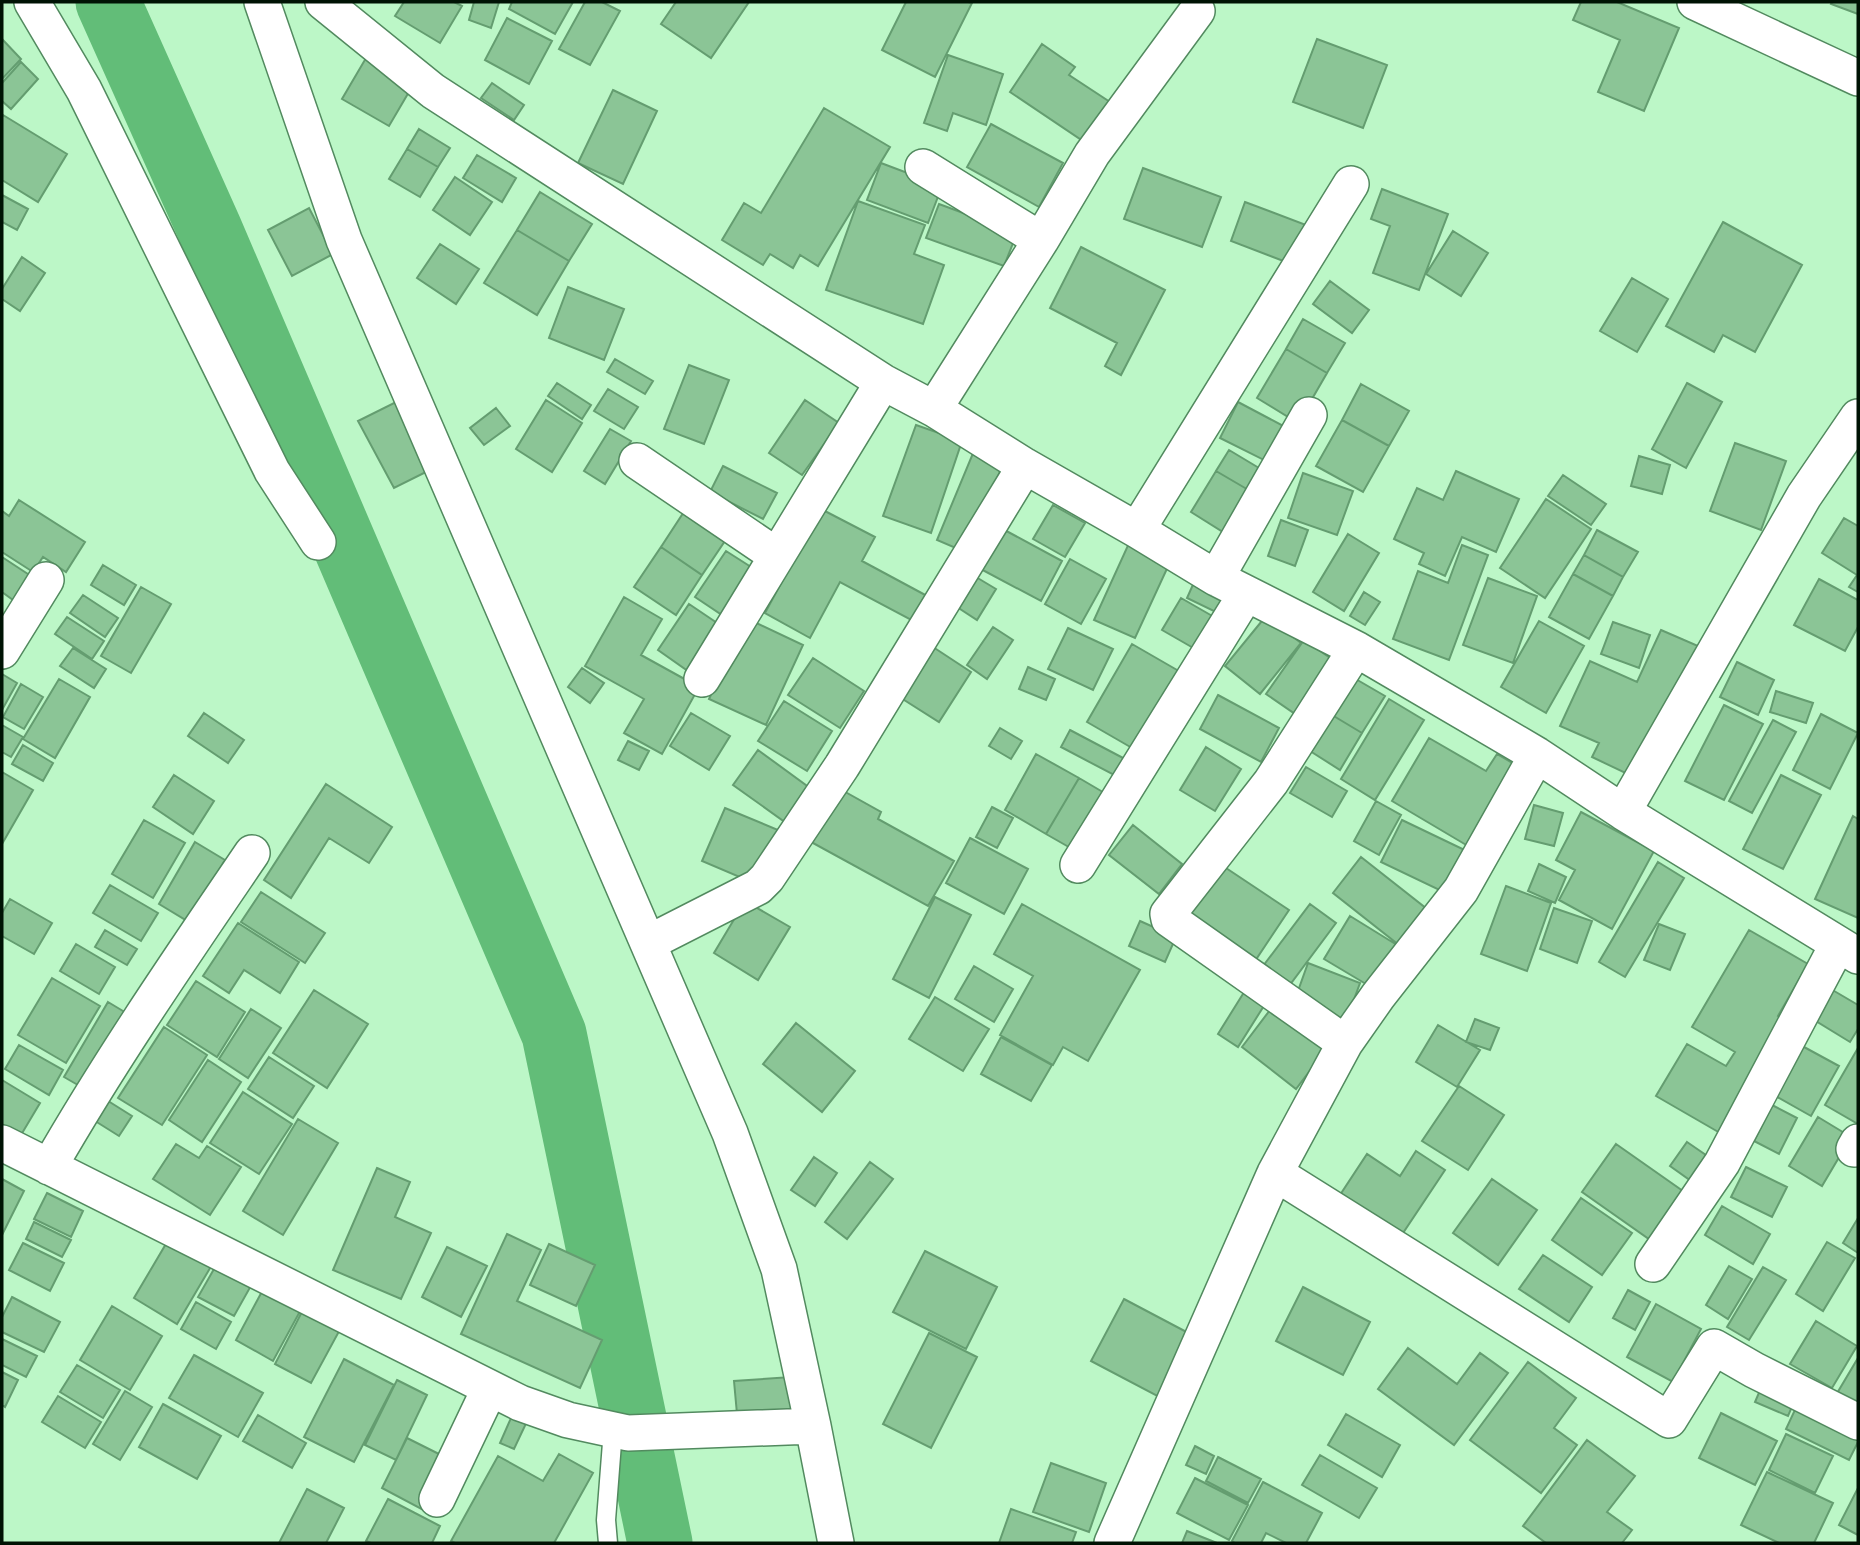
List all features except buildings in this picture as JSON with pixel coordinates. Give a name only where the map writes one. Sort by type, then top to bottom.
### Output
[{"type":"street","points":[[32,2],[84,90],[272,471],[318,542]]},
{"type":"street","points":[[262,2],[344,240],[730,1133],[779,1269],[836,1543]]},
{"type":"street","points":[[323,2],[433,91],[883,382],[934,408],[1025,467],[1216,578],[1356,649],[1537,755],[1623,812],[1848,950],[1722,1163],[1653,1264]]},
{"type":"street","points":[[1695,2],[1858,78]]},
{"type":"street","points":[[934,408],[1041,240],[1092,154],[1198,11]]},
{"type":"street","points":[[923,167],[1041,240]]},
{"type":"street","points":[[1137,530],[1351,184]]},
{"type":"street","points":[[702,679],[883,382]]},
{"type":"street","points":[[1216,578],[1309,415]]},
{"type":"street","points":[[1623,812],[1804,496],[1858,417]]},
{"type":"street","points":[[637,461],[777,556]]},
{"type":"street","points":[[648,943],[758,887],[767,878],[842,766],[1025,467]]},
{"type":"street","points":[[2,651],[46,580]]},
{"type":"street","points":[[1078,865],[1246,594]]},
{"type":"street","points":[[1345,1044],[1169,919],[1168,914],[1270,782],[1356,649]]},
{"type":"street","points":[[1112,1543],[1275,1173],[1345,1044],[1378,996],[1461,890],[1537,755]]},
{"type":"street","points":[[49,1167],[80,1113],[165,981],[252,853]]},
{"type":"street","points":[[2,1143],[520,1403],[568,1420],[620,1432],[813,1426]]},
{"type":"street","points":[[1275,1173],[1670,1420],[1714,1346],[1754,1370],[1858,1422]]},
{"type":"street","points":[[437,1499],[490,1388]]},
{"type":"lane","points":[[608,1543],[606,1520],[620,1432]]},
{"type":"waterway","points":[[108,2],[210,230],[554,1034],[660,1543]]}]
